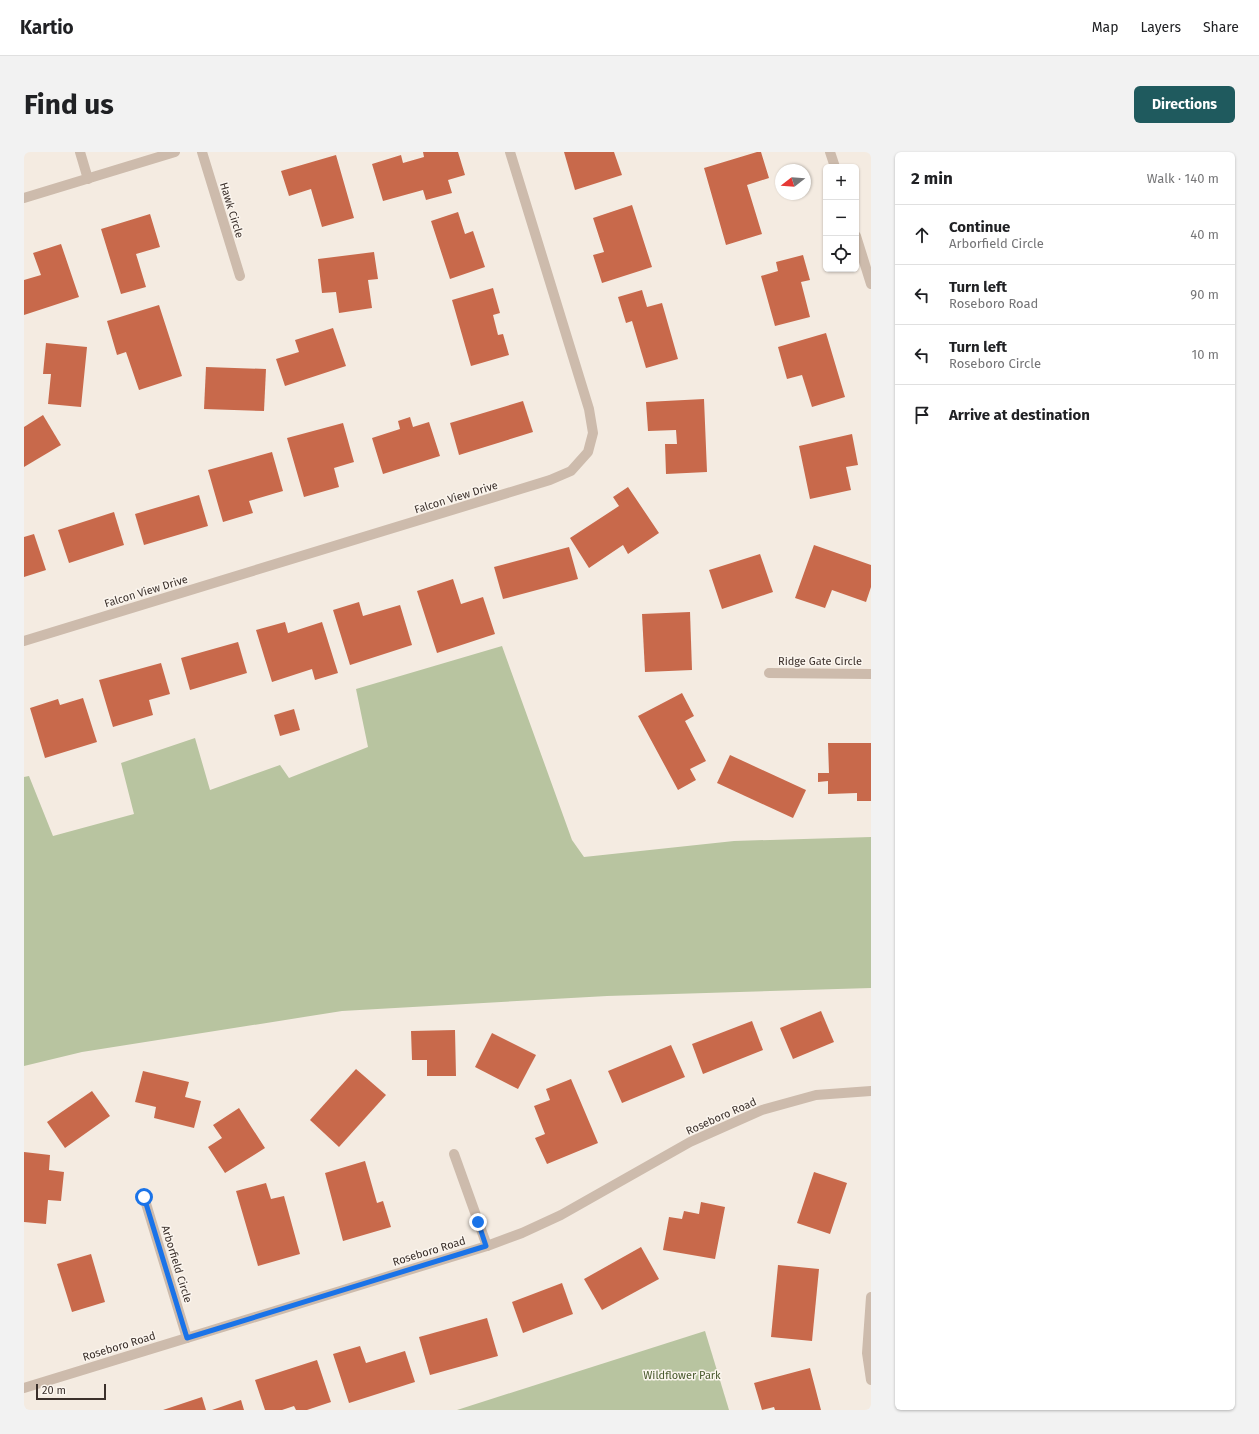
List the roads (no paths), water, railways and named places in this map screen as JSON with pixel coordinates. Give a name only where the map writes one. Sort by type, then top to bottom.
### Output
[{"type":"street","points":[[80,152],[88,179]]},
{"type":"street","points":[[24,198],[175,152]]},
{"type":"street","name":"Hawk Circle","points":[[202,152],[240,276]]},
{"type":"street","name":"Falcon View Drive","points":[[24,642],[550,480],[571,471],[588,452],[593,433],[589,410],[510,152]]},
{"type":"street","points":[[830,152],[834,164]]},
{"type":"street","points":[[859,246],[871,284]]},
{"type":"street","name":"Ridge Gate Circle","points":[[769,673],[871,674]]},
{"type":"street","name":"Roseboro Road","points":[[24,1388],[486,1246],[522,1233],[561,1215],[690,1142],[762,1110],[816,1095],[871,1091]]},
{"type":"street","points":[[454,1154],[486,1246]]},
{"type":"street","name":"Arborfield Circle","points":[[144,1197],[187,1338]]},
{"type":"street","points":[[871,1297],[867,1353],[871,1380]]},
{"type":"park label","name":"Wildflower Park","points":[[682,1375]]}]
